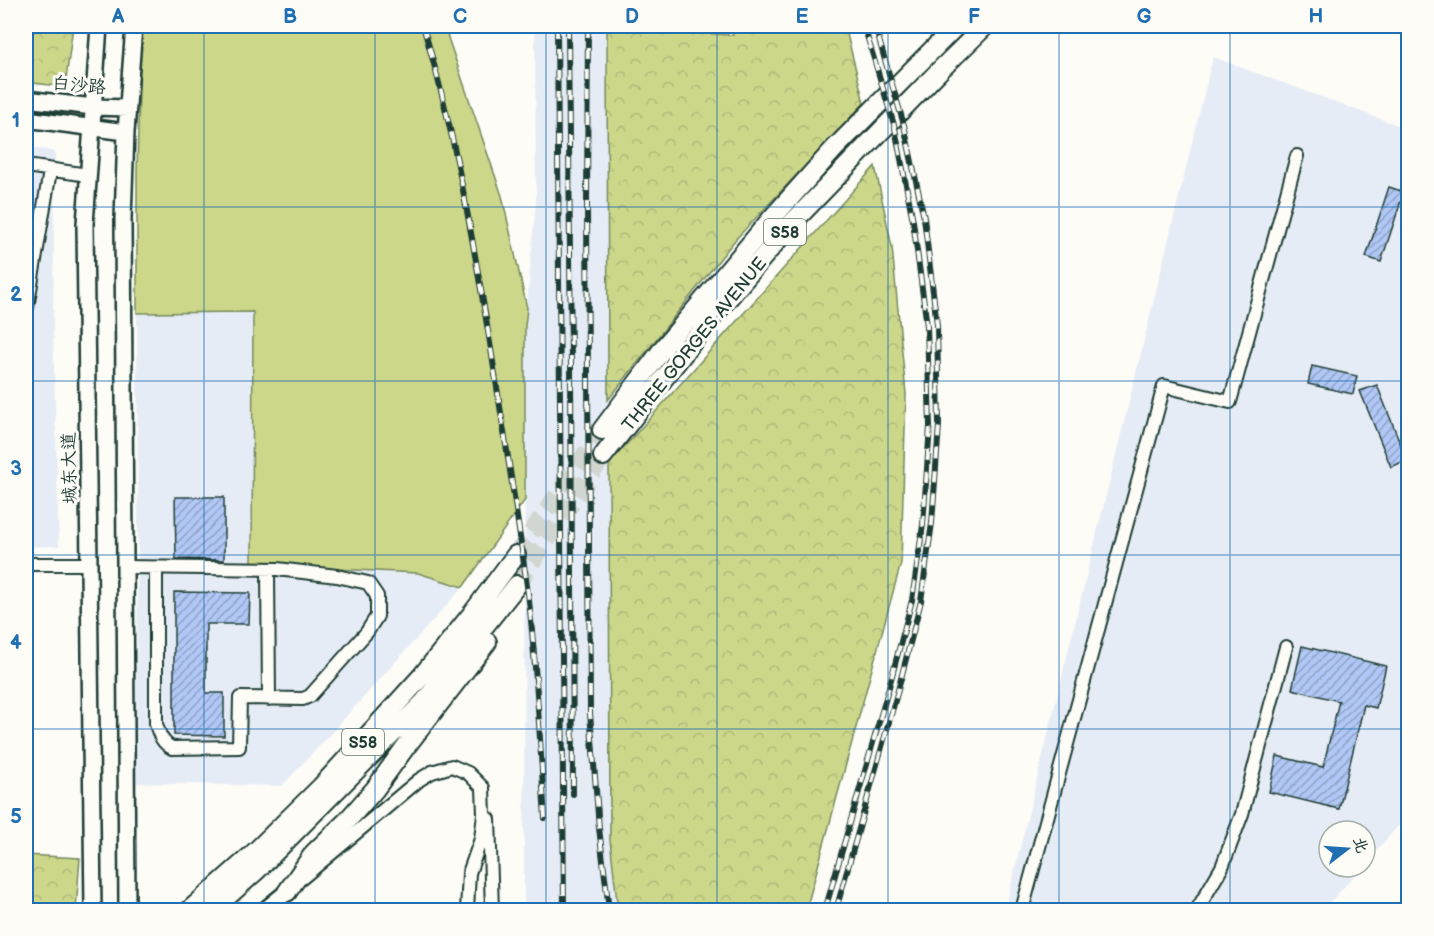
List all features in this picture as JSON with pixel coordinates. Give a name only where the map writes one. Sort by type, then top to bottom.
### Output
[{"type":"highway","name":"THREE GORGES AVENUE","points":[[602,430],[665,346],[772,218],[834,149],[956,26]]},
{"type":"highway","name":"THREE GORGES AVENUE","points":[[603,456],[708,322],[792,223],[985,26]]},
{"type":"highway","name":"S58","points":[[190,910],[252,855],[321,787],[422,676],[516,555]]},
{"type":"highway","name":"S58","points":[[212,910],[257,870],[424,702],[517,585],[486,644],[457,683],[375,789],[314,853],[287,892]]},
{"type":"main road","name":"城东大道","points":[[93,910],[85,224],[99,26]]},
{"type":"main road","points":[[127,910],[123,219],[126,132],[134,26]]},
{"type":"main road","name":"白沙路","points":[[26,99],[93,107],[128,108]]},
{"type":"main road","points":[[26,118],[126,132]]},
{"type":"main road","points":[[265,910],[287,892]]},
{"type":"street","points":[[1022,910],[1164,386],[1230,402],[1297,156]]},
{"type":"street","points":[[26,166],[88,175]]},
{"type":"street","points":[[27,308],[50,171]]},
{"type":"street","points":[[26,564],[89,564]]},
{"type":"street","points":[[125,567],[268,569],[337,576],[368,584],[377,596],[377,616],[367,632],[310,696],[303,699],[240,698],[238,747],[172,748],[167,746],[161,738],[156,724],[156,568]]},
{"type":"street","points":[[268,569],[269,699]]},
{"type":"street","points":[[1197,910],[1222,867],[1242,814],[1286,647]]},
{"type":"street","points":[[287,892],[419,780],[432,772],[452,766],[468,773],[483,788],[489,813],[492,910]]},
{"type":"street","points":[[467,910],[468,873],[481,839],[484,814],[483,788]]},
{"type":"shaded area","points":[[535,26],[607,26],[610,840],[618,910],[524,910],[525,326],[536,201]]},
{"type":"shaded area","points":[[1213,57],[1408,129],[1408,815],[1377,850],[1377,819],[1317,819],[1317,879],[1351,879],[1323,910],[1005,910]]},
{"type":"shaded area","points":[[26,146],[55,152],[53,328],[59,546],[26,547]]},
{"type":"shaded area","points":[[253,312],[253,565],[418,573],[463,587],[282,786],[135,783],[138,565],[137,313]]},
{"type":"green space","points":[[26,26],[73,26],[65,87],[26,82]]},
{"type":"green space","points":[[143,26],[444,26],[502,196],[527,308],[525,326],[525,500],[463,587],[418,573],[252,565],[253,312],[137,313],[137,171],[140,52]]},
{"type":"green space","points":[[733,26],[845,26],[864,103],[735,240],[608,400],[607,29],[733,35]]},
{"type":"green space","points":[[875,166],[892,247],[906,394],[901,563],[806,910],[618,910],[610,840],[609,464]]},
{"type":"green space","points":[[26,855],[80,858],[76,910],[26,910]]},
{"type":"building","points":[[1389,187],[1404,192],[1381,262],[1366,257]]},
{"type":"building","points":[[1312,366],[1357,376],[1353,394],[1308,384]]},
{"type":"building","points":[[1377,385],[1407,460],[1391,467],[1360,391]]},
{"type":"building","points":[[175,497],[224,497],[224,560],[176,559]]},
{"type":"building","points":[[174,592],[250,593],[249,624],[206,624],[206,693],[224,693],[224,736],[174,735]]},
{"type":"building","points":[[1302,646],[1386,666],[1376,708],[1364,705],[1339,809],[1269,792],[1277,756],[1323,767],[1339,701],[1292,689]]},
{"type":"tunnel","points":[[516,555],[602,430]]},
{"type":"tunnel","points":[[517,585],[603,456]]},
{"type":"railway","points":[[423,26],[445,106],[462,186],[511,475],[532,628],[545,818]]},
{"type":"railway","points":[[557,26],[564,910]]},
{"type":"railway","points":[[568,26],[573,794]]},
{"type":"railway","points":[[588,26],[590,713],[599,828],[609,910]]},
{"type":"railway","points":[[825,910],[912,600],[923,525],[930,426],[927,326],[913,221],[895,128],[864,26]]},
{"type":"railway","points":[[836,910],[921,601],[932,523],[939,425],[937,325],[924,218],[904,125],[875,26]]}]
